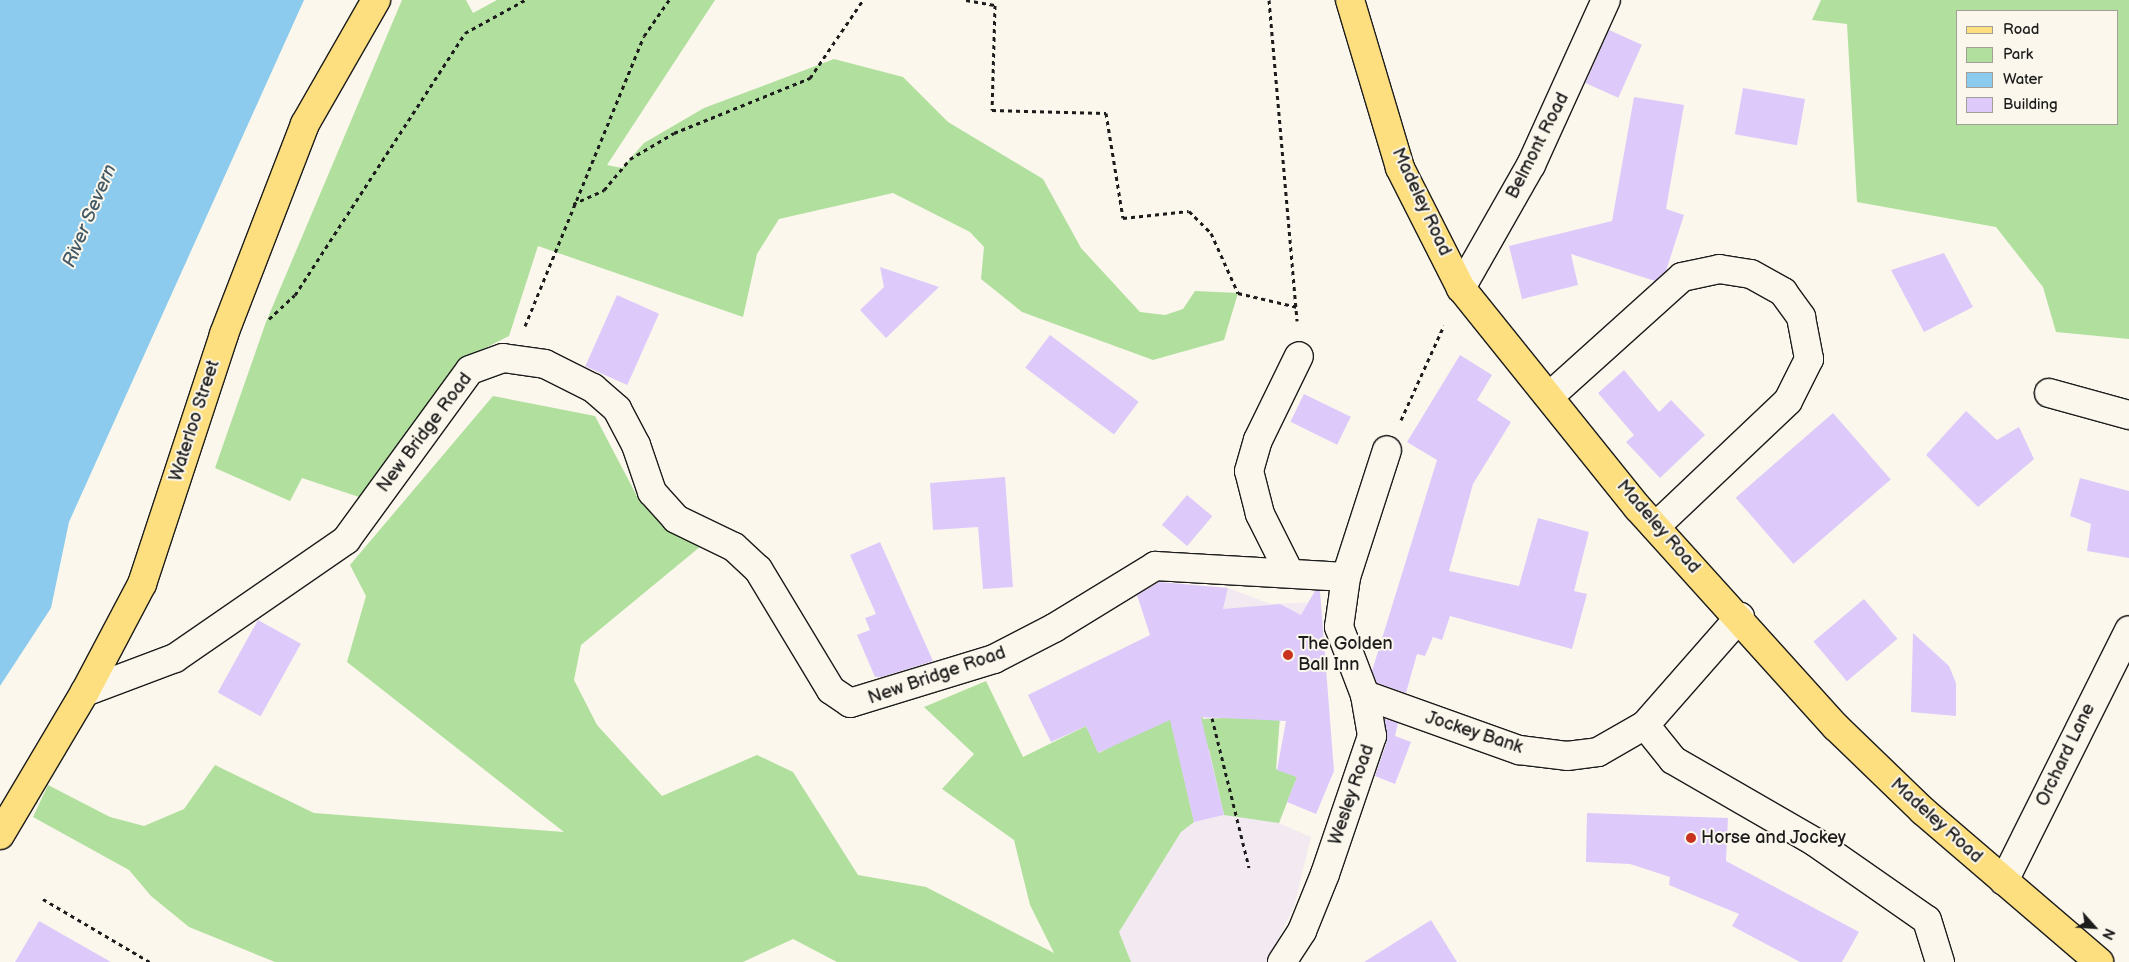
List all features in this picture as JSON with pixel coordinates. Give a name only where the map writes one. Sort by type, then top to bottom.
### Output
[{"type":"main road","name":"Waterloo Street","points":[[0,835],[85,692],[142,584],[224,334],[306,124],[376,0]]},
{"type":"main road","name":"Madeley Road","points":[[1350,0],[1400,168],[1461,288],[1551,395],[1656,527],[1740,617],[1836,727],[1923,812],[2099,962]]},
{"type":"street","name":"Belmont Road","points":[[1461,288],[1531,165],[1606,0]]},
{"type":"street","points":[[1551,395],[1682,277],[1719,269],[1751,274],[1783,292],[1802,317],[1809,359],[1788,401],[1656,527]]},
{"type":"street","points":[[1288,570],[1260,514],[1249,471],[1258,440],[1299,356]]},
{"type":"street","name":"New Bridge Road","points":[[85,692],[175,658],[346,540],[470,370],[503,358],[545,364],[593,388],[617,410],[636,445],[652,492],[676,519],[734,547],[758,569],[830,690],[850,703],[994,659],[1054,628],[1155,566],[1288,570],[1346,577]]},
{"type":"street","points":[[2049,393],[2129,415]]},
{"type":"street","name":"Wesley Road","points":[[1282,962],[1302,931],[1325,874],[1372,736],[1365,695],[1340,627],[1346,577],[1388,450]]},
{"type":"street","name":"Jockey Bank","points":[[1365,695],[1519,750],[1567,756],[1598,752],[1645,725],[1740,617]]},
{"type":"street","name":"Orchard Lane","points":[[2004,881],[2129,630]]},
{"type":"street","points":[[1645,725],[1673,760],[1815,842],[1927,920],[1940,962]]},
{"type":"path","points":[[224,334],[266,322],[295,295],[465,33],[525,0]]},
{"type":"path","points":[[513,359],[572,204],[644,36],[669,0]]},
{"type":"path","points":[[572,204],[604,190],[630,159],[674,133],[810,78],[864,0]]},
{"type":"path","points":[[966,0],[996,5],[992,110],[1106,114],[1123,218],[1189,211],[1211,233],[1238,293],[1297,307]]},
{"type":"path","points":[[1269,0],[1297,307],[1299,356]]},
{"type":"path","points":[[1388,450],[1461,288]]},
{"type":"path","points":[[1212,718],[1249,867]]},
{"type":"path","points":[[43,899],[150,962]]},
{"type":"shaded area","points":[[1228,588],[1271,604],[1320,602],[1281,703],[1276,769],[1297,777],[1279,823],[1311,837],[1294,907],[1267,962],[1131,962],[1119,932],[1181,832],[1194,822],[1224,815],[1192,685],[1222,614]]},
{"type":"green space","points":[[402,0],[466,0],[473,13],[497,0],[715,0],[607,165],[622,168],[644,143],[704,108],[834,59],[903,77],[948,122],[1043,179],[1081,248],[1140,312],[1165,315],[1183,309],[1195,291],[1238,293],[1224,340],[1153,360],[1022,312],[981,279],[984,247],[970,232],[893,193],[779,219],[757,254],[743,317],[538,246],[509,336],[465,358],[359,497],[302,478],[290,501],[215,468],[266,322]]},
{"type":"green space","points":[[1821,0],[2129,0],[2129,339],[2056,332],[2043,287],[1996,227],[1857,202],[1847,24],[1812,20]]},
{"type":"green space","points":[[493,396],[595,416],[640,502],[701,546],[581,645],[574,680],[597,725],[662,796],[757,755],[793,772],[858,875],[926,887],[1054,953],[1030,905],[1014,840],[942,789],[974,754],[924,707],[986,681],[1023,757],[1086,726],[1099,753],[1197,700],[1203,719],[1225,718],[1281,703],[1276,769],[1297,777],[1279,823],[1224,815],[1209,749],[1179,756],[1194,822],[1181,832],[1119,932],[1131,962],[837,962],[793,939],[743,962],[275,962],[189,927],[151,896],[129,870],[33,817],[48,785],[110,817],[144,826],[184,809],[215,765],[314,813],[564,832],[347,662],[366,596],[350,565]]},
{"type":"water","name":"River Severn","points":[[0,0],[304,0],[69,522],[51,608],[0,686]]},
{"type":"building","points":[[1609,30],[1642,45],[1618,98],[1585,83]]},
{"type":"building","points":[[1743,88],[1805,99],[1797,145],[1735,134]]},
{"type":"building","points":[[1634,97],[1684,105],[1666,209],[1684,215],[1666,271],[1655,281],[1571,254],[1578,285],[1522,299],[1509,246],[1612,221]]},
{"type":"building","points":[[1944,253],[1973,307],[1924,332],[1891,270]]},
{"type":"building","points":[[880,267],[939,287],[886,338],[860,310],[884,287]]},
{"type":"building","points":[[617,295],[659,314],[627,385],[585,366]]},
{"type":"building","points":[[1050,335],[1139,402],[1114,435],[1025,368]]},
{"type":"building","points":[[1460,355],[1492,375],[1477,400],[1511,422],[1473,484],[1449,571],[1519,586],[1538,518],[1589,532],[1574,591],[1587,594],[1572,649],[1450,616],[1442,640],[1433,637],[1425,656],[1417,654],[1406,693],[1377,683],[1372,671],[1437,460],[1407,442]]},
{"type":"building","points":[[1624,370],[1659,412],[1671,400],[1705,435],[1660,478],[1626,442],[1634,435],[1598,393]]},
{"type":"building","points":[[1304,394],[1351,417],[1337,445],[1290,422]]},
{"type":"building","points":[[1966,411],[1997,440],[2019,427],[2034,459],[1978,507],[1926,455]]},
{"type":"building","points":[[1833,413],[1891,479],[1793,564],[1736,498]]},
{"type":"building","points":[[1005,477],[1013,587],[983,589],[978,527],[933,530],[930,483]]},
{"type":"building","points":[[2080,478],[2129,491],[2129,558],[2087,551],[2091,524],[2070,516]]},
{"type":"building","points":[[1187,495],[1212,516],[1187,546],[1162,525]]},
{"type":"building","points":[[880,542],[933,661],[882,677],[875,677],[857,635],[870,630],[865,618],[876,614],[850,555]]},
{"type":"building","points":[[1159,582],[1228,588],[1223,609],[1280,604],[1301,615],[1315,591],[1320,591],[1334,771],[1316,814],[1287,802],[1297,777],[1277,770],[1286,721],[1201,717],[1224,815],[1194,822],[1170,720],[1098,753],[1086,726],[1051,742],[1028,695],[1150,635],[1137,595]]},
{"type":"building","points":[[1864,599],[1897,639],[1847,681],[1813,641]]},
{"type":"building","points":[[258,620],[301,644],[261,716],[218,693]]},
{"type":"building","points":[[1913,633],[1949,666],[1956,683],[1956,716],[1911,712]]},
{"type":"building","points":[[1385,719],[1398,723],[1395,736],[1411,742],[1395,784],[1375,776],[1387,741]]},
{"type":"building","points":[[1587,813],[1728,818],[1726,861],[1859,932],[1842,962],[1800,962],[1732,926],[1739,914],[1669,885],[1670,877],[1630,864],[1586,862]]},
{"type":"building","points":[[1431,920],[1457,962],[1364,962]]},
{"type":"building","points":[[39,921],[111,962],[15,962]]},
{"type":"place","name":"The Golden Ball Inn","points":[[1288,655]]},
{"type":"place","name":"Horse and Jockey","points":[[1691,838]]}]
